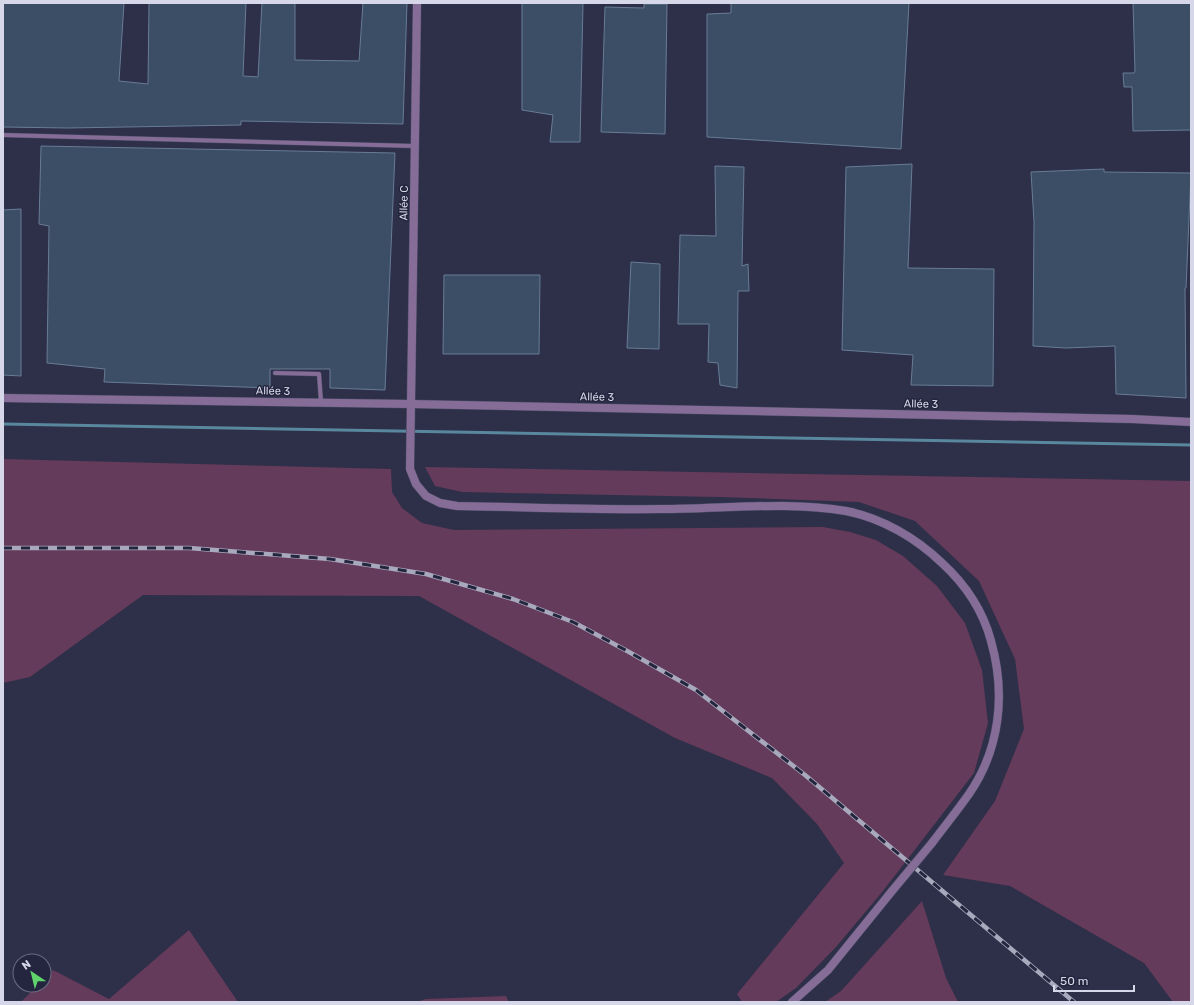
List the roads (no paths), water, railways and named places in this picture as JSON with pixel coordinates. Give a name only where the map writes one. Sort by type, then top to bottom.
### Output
[{"type":"street","name":"Allée C","points":[[417,3],[410,469],[416,484],[426,496],[440,503],[457,506],[662,510],[809,508],[847,511],[870,518],[901,531],[927,548],[953,572],[974,600],[988,630],[996,659],[999,688],[999,714],[993,744],[982,771],[969,793],[932,843],[828,970],[792,1002]]},
{"type":"street","name":"Allée 3","points":[[3,398],[321,403],[410,408],[1116,419],[1191,422]]},
{"type":"lane","points":[[3,135],[416,146]]},
{"type":"lane","points":[[275,373],[319,374],[321,403]]},
{"type":"waterway","points":[[3,424],[1191,445]]},
{"type":"railway","points":[[3,548],[189,548],[330,559],[426,574],[513,599],[573,622],[696,690],[805,775],[1074,1002]]}]
